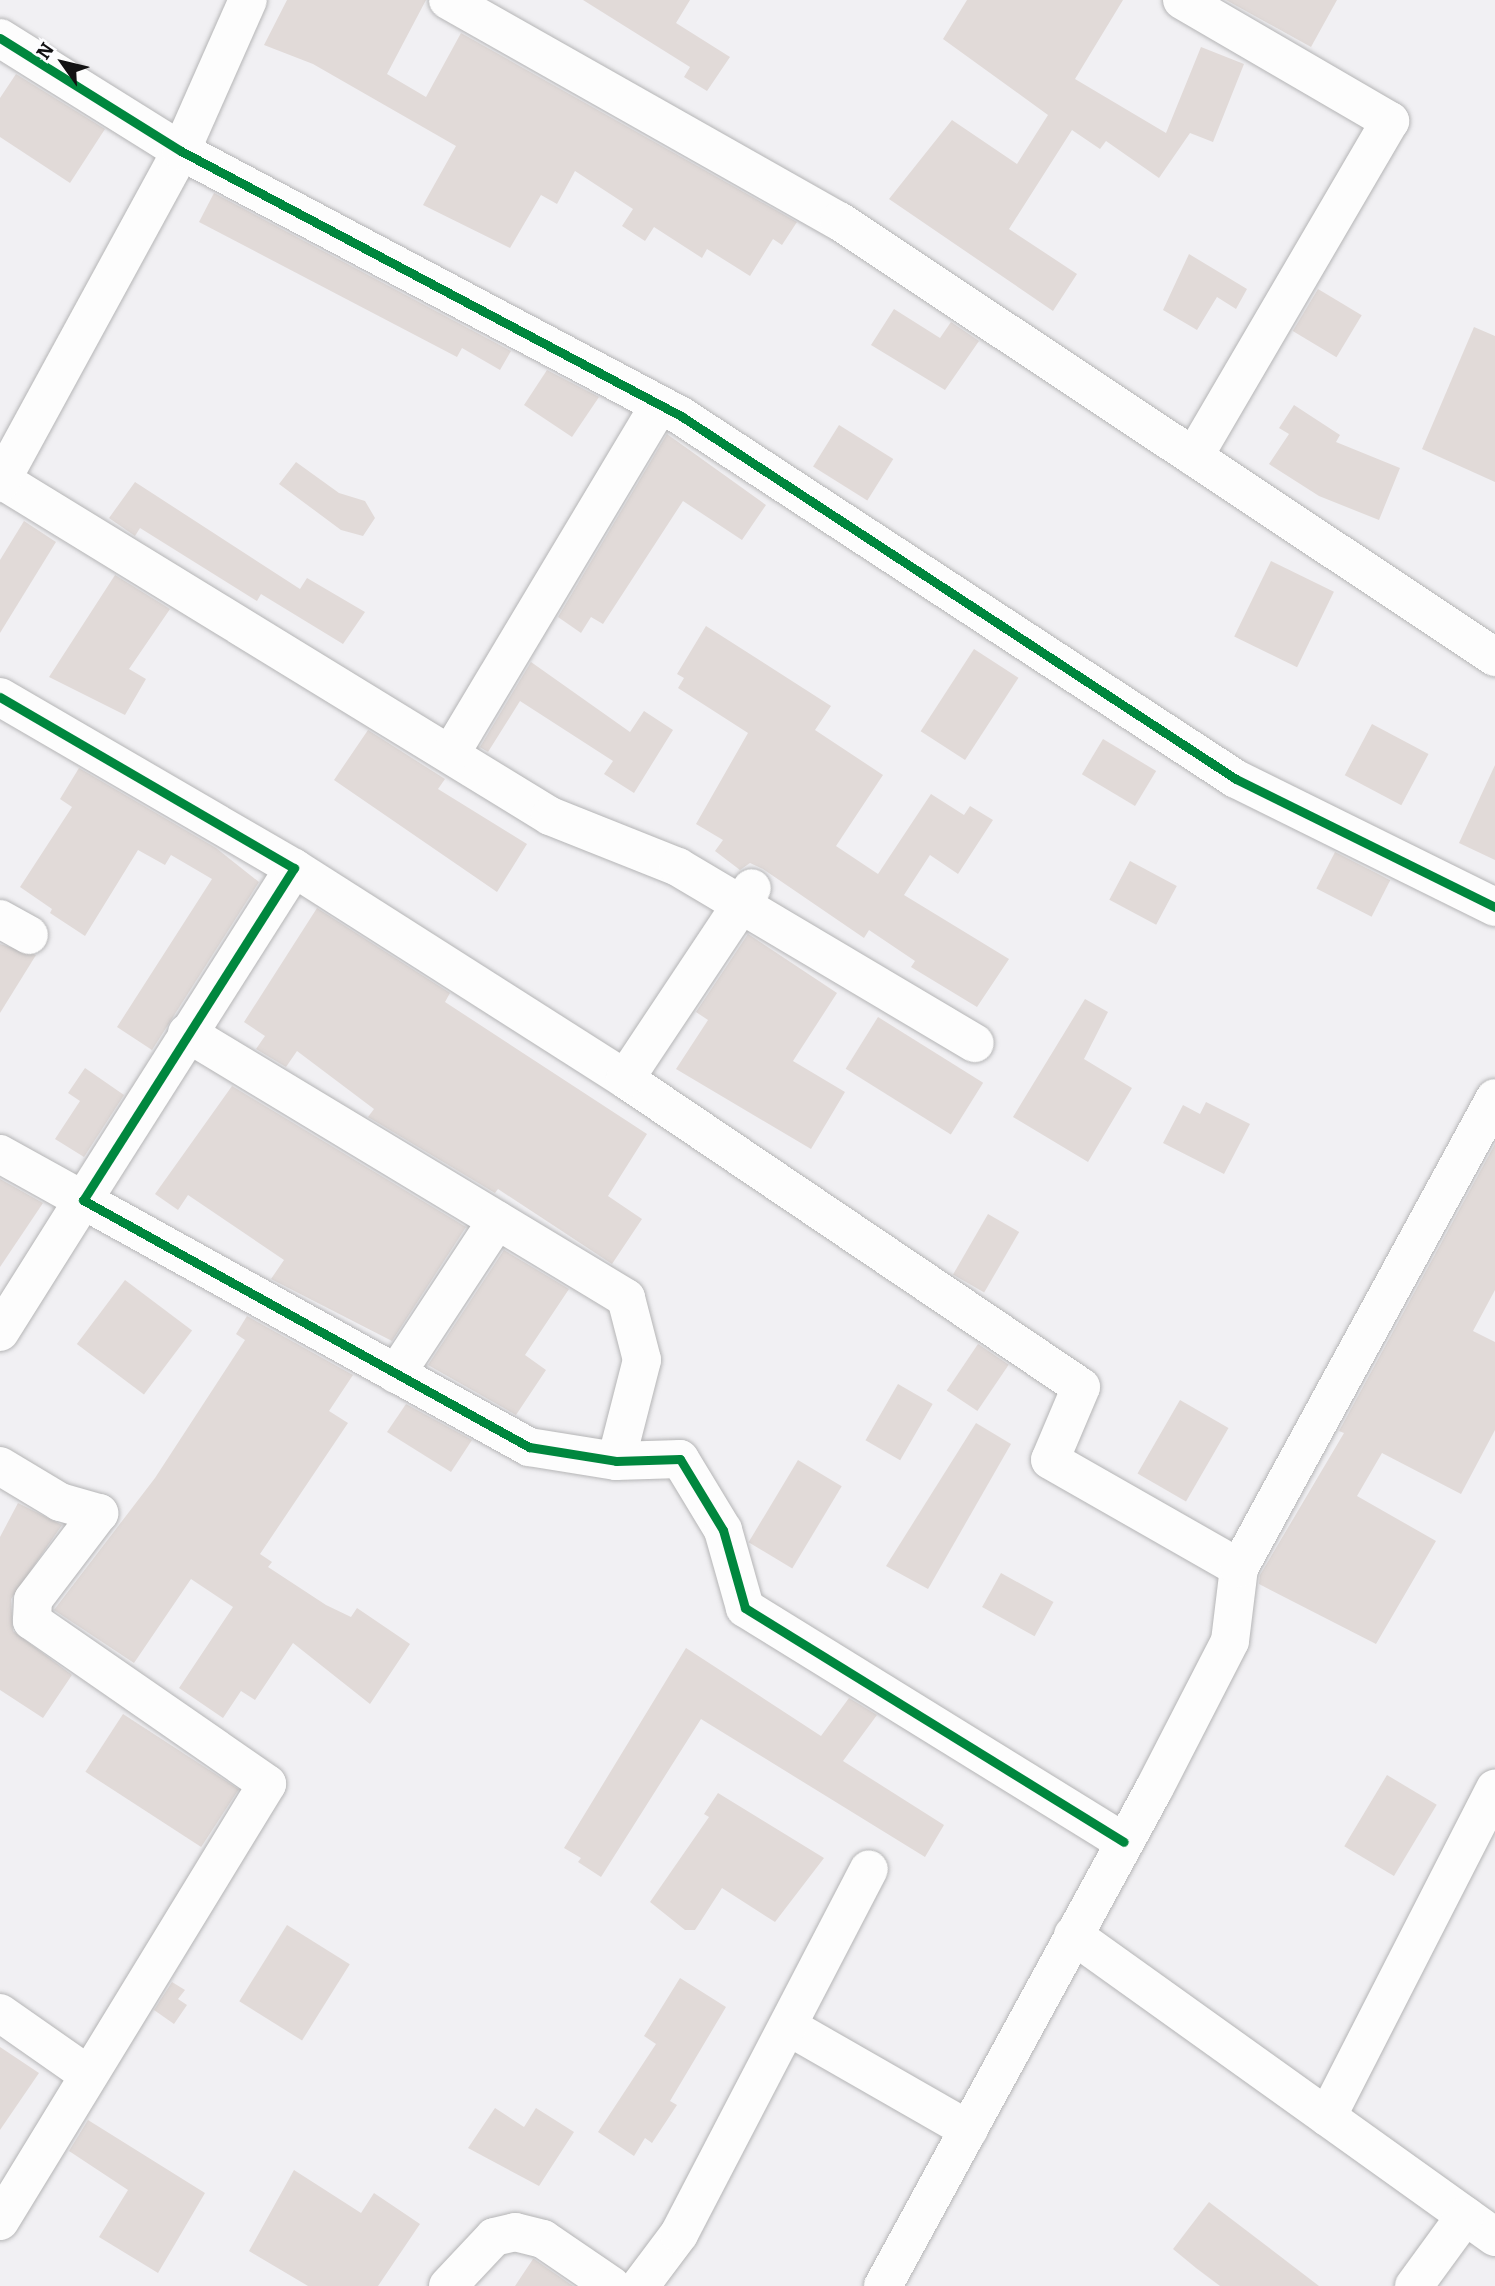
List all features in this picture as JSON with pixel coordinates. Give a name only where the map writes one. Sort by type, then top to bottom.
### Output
[{"type":"street","points":[[248,0],[181,151],[1,481],[451,753],[550,816],[747,894],[975,1043]]},
{"type":"street","points":[[448,0],[839,221],[1495,657]]},
{"type":"street","points":[[1182,0],[1390,121],[1194,457]]},
{"type":"street","points":[[0,38],[181,151],[659,405],[1236,779],[1495,906]]},
{"type":"street","points":[[451,753],[659,405]]},
{"type":"street","points":[[0,697],[294,868],[625,1079],[1081,1387],[1050,1460],[1239,1568]]},
{"type":"street","points":[[0,1332],[294,868]]},
{"type":"street","points":[[625,1079],[747,894]]},
{"type":"street","points":[[187,1033],[626,1298],[642,1360],[616,1461]]},
{"type":"street","points":[[883,2286],[1125,1842],[1230,1641],[1239,1568],[1495,1098]]},
{"type":"street","points":[[0,1154],[529,1447],[616,1461],[680,1459],[723,1530],[745,1608],[1125,1842]]},
{"type":"street","points":[[396,1374],[497,1220]]},
{"type":"street","points":[[0,1466],[60,1502],[99,1513],[33,1600],[32,1621],[267,1784],[87,2074],[0,2221]]},
{"type":"street","points":[[1327,2116],[1495,1789]]},
{"type":"street","points":[[640,2286],[679,2234],[869,1869]]},
{"type":"street","points":[[1073,1935],[1495,2237]]},
{"type":"street","points":[[0,2014],[87,2074]]},
{"type":"street","points":[[789,2027],[969,2130]]},
{"type":"street","points":[[1414,2286],[1465,2216]]},
{"type":"street","points":[[448,2286],[494,2237],[515,2232],[543,2239],[612,2286]]},
{"type":"building","points":[[287,0],[426,0],[387,74],[426,97],[461,33],[797,222],[782,245],[773,239],[750,276],[707,249],[702,258],[654,227],[645,241],[622,226],[633,209],[575,171],[557,204],[541,195],[510,248],[423,205],[456,146],[313,64],[264,45]]},
{"type":"building","points":[[583,0],[690,0],[676,23],[730,57],[707,91],[684,77],[690,67]]},
{"type":"building","points":[[967,0],[1123,0],[1075,79],[1166,133],[1201,47],[1244,64],[1213,142],[1190,133],[1159,178],[1106,141],[1100,149],[1072,130],[1009,229],[1077,274],[1053,311],[889,199],[952,120],[1017,164],[1048,115],[943,39]]},
{"type":"building","points":[[1226,0],[1337,0],[1311,47]]},
{"type":"building","points":[[16,74],[105,129],[70,183],[0,137],[0,98]]},
{"type":"building","points":[[214,193],[511,351],[500,370],[462,348],[457,357],[199,222]]},
{"type":"building","points":[[1189,254],[1247,289],[1236,309],[1217,297],[1197,330],[1163,310]]},
{"type":"building","points":[[1318,289],[1362,315],[1336,357],[1293,331]]},
{"type":"building","points":[[894,309],[940,338],[951,322],[979,341],[945,390],[871,345]]},
{"type":"building","points":[[1474,327],[1495,336],[1495,482],[1422,449]]},
{"type":"building","points":[[547,370],[599,397],[572,437],[524,405]]},
{"type":"building","points":[[1294,405],[1340,435],[1336,442],[1400,468],[1379,520],[1319,496],[1269,464],[1289,434],[1279,428]]},
{"type":"building","points":[[839,425],[893,459],[867,500],[813,467]]},
{"type":"building","points":[[667,434],[766,505],[742,540],[683,501],[603,624],[591,617],[581,633],[558,617]]},
{"type":"building","points":[[296,462],[339,493],[365,501],[375,518],[363,536],[341,530],[279,484]]},
{"type":"building","points":[[135,482],[300,589],[307,578],[365,612],[343,644],[261,594],[257,601],[140,528],[135,536],[109,518]]},
{"type":"building","points":[[24,521],[56,542],[0,633],[0,560]]},
{"type":"building","points":[[1271,561],[1334,592],[1297,667],[1234,636]]},
{"type":"building","points":[[115,575],[170,609],[129,669],[146,679],[125,715],[49,677]]},
{"type":"building","points":[[706,626],[831,706],[815,730],[883,775],[836,846],[878,874],[931,794],[964,815],[970,806],[993,820],[958,874],[930,855],[904,895],[1009,959],[977,1007],[911,967],[915,961],[869,930],[864,938],[763,869],[750,863],[740,870],[715,851],[723,840],[696,824],[748,733],[678,688],[684,678],[677,674]]},
{"type":"building","points":[[974,649],[1018,678],[965,760],[921,731]]},
{"type":"building","points":[[531,662],[630,732],[644,711],[673,730],[634,793],[604,774],[613,761],[520,701],[488,752],[480,747]]},
{"type":"building","points":[[1372,724],[1429,754],[1401,805],[1345,775]]},
{"type":"building","points":[[368,730],[445,779],[438,789],[527,844],[497,892],[334,780]]},
{"type":"building","points":[[1103,739],[1156,771],[1135,806],[1082,774]]},
{"type":"building","points":[[1495,765],[1495,860],[1459,843]]},
{"type":"building","points":[[79,768],[216,848],[259,882],[152,1050],[117,1027],[212,879],[171,855],[165,865],[138,850],[85,936],[50,913],[52,909],[20,887],[72,807],[60,799]]},
{"type":"building","points":[[1335,852],[1390,880],[1372,917],[1316,889]]},
{"type":"building","points":[[1130,861],[1177,886],[1156,925],[1109,900]]},
{"type":"building","points":[[317,908],[450,993],[445,1002],[647,1134],[608,1196],[642,1219],[612,1264],[498,1189],[495,1193],[368,1117],[374,1109],[297,1051],[286,1067],[256,1049],[265,1036],[244,1022]]},
{"type":"building","points":[[748,934],[837,993],[793,1061],[845,1092],[811,1149],[676,1069],[708,1020],[696,1012]]},
{"type":"building","points":[[0,944],[36,955],[0,1013]]},
{"type":"building","points":[[1085,999],[1108,1012],[1084,1059],[1132,1088],[1088,1162],[1013,1117]]},
{"type":"building","points":[[878,1017],[983,1083],[951,1134],[846,1069]]},
{"type":"building","points":[[85,1068],[124,1095],[84,1157],[55,1139],[80,1101],[68,1093]]},
{"type":"building","points":[[232,1086],[466,1227],[392,1341],[271,1279],[284,1260],[188,1195],[178,1210],[155,1194]]},
{"type":"building","points":[[1206,1102],[1250,1124],[1224,1174],[1163,1143],[1183,1105],[1200,1114]]},
{"type":"building","points":[[1495,1144],[1495,1290],[1473,1331],[1495,1342],[1495,1430],[1461,1494],[1382,1453],[1357,1496],[1436,1541],[1376,1644],[1259,1584],[1260,1575],[1344,1433],[1339,1431]]},
{"type":"building","points":[[0,1179],[43,1203],[0,1267]]},
{"type":"building","points":[[988,1214],[1019,1232],[984,1293],[953,1275]]},
{"type":"building","points":[[504,1250],[569,1289],[525,1355],[546,1370],[516,1415],[428,1365]]},
{"type":"building","points":[[125,1280],[192,1331],[144,1394],[77,1344]]},
{"type":"building","points":[[247,1316],[353,1375],[329,1411],[348,1423],[260,1554],[272,1562],[268,1567],[326,1605],[351,1617],[357,1608],[410,1644],[370,1704],[293,1643],[255,1700],[241,1691],[223,1718],[179,1688],[233,1607],[191,1579],[134,1663],[54,1610],[155,1478],[245,1340],[236,1334]]},
{"type":"building","points":[[978,1344],[1009,1365],[977,1411],[947,1390]]},
{"type":"building","points":[[898,1384],[933,1404],[900,1460],[866,1440]]},
{"type":"building","points":[[1180,1400],[1228,1428],[1186,1502],[1138,1474]]},
{"type":"building","points":[[406,1404],[472,1440],[451,1472],[387,1432]]},
{"type":"building","points":[[976,1423],[1011,1444],[928,1589],[886,1566]]},
{"type":"building","points":[[798,1460],[842,1486],[792,1569],[749,1542]]},
{"type":"building","points":[[18,1503],[62,1525],[11,1599],[13,1631],[72,1675],[43,1718],[0,1690],[0,1537]]},
{"type":"building","points":[[1001,1573],[1053,1602],[1035,1636],[982,1607]]},
{"type":"building","points":[[686,1648],[821,1736],[849,1698],[877,1715],[843,1761],[944,1825],[925,1857],[701,1719],[601,1877],[578,1862],[581,1858],[564,1848]]},
{"type":"building","points":[[123,1714],[239,1789],[201,1847],[85,1772]]},
{"type":"building","points":[[1387,1775],[1437,1805],[1394,1876],[1344,1846]]},
{"type":"building","points":[[718,1793],[824,1858],[775,1922],[722,1888],[695,1930],[685,1930],[650,1902],[709,1817],[704,1814]]},
{"type":"building","points":[[287,1925],[350,1964],[302,2041],[239,2001]]},
{"type":"building","points":[[680,1978],[726,2007],[670,2101],[677,2105],[652,2143],[645,2138],[634,2156],[598,2132],[656,2044],[644,2036]]},
{"type":"building","points":[[172,1982],[185,1990],[178,1999],[187,2005],[174,2024],[154,2010]]},
{"type":"building","points":[[0,2047],[39,2073],[0,2130]]},
{"type":"building","points":[[495,2108],[524,2127],[536,2108],[574,2132],[539,2186],[468,2148]]},
{"type":"building","points":[[88,2120],[205,2193],[158,2273],[99,2237],[128,2190],[69,2151]]},
{"type":"building","points":[[294,2170],[361,2213],[374,2193],[420,2224],[378,2286],[308,2286],[249,2251]]},
{"type":"building","points":[[1209,2202],[1319,2286],[1220,2286],[1196,2268],[1173,2249]]},
{"type":"building","points":[[534,2259],[573,2286],[515,2286]]},
{"type":"cycle path","points":[[0,38],[181,151],[681,416],[1236,779],[1495,907]]},
{"type":"cycle path","points":[[0,697],[294,868],[83,1200],[529,1447],[616,1461],[680,1459],[723,1530],[745,1608],[1124,1842]]}]
